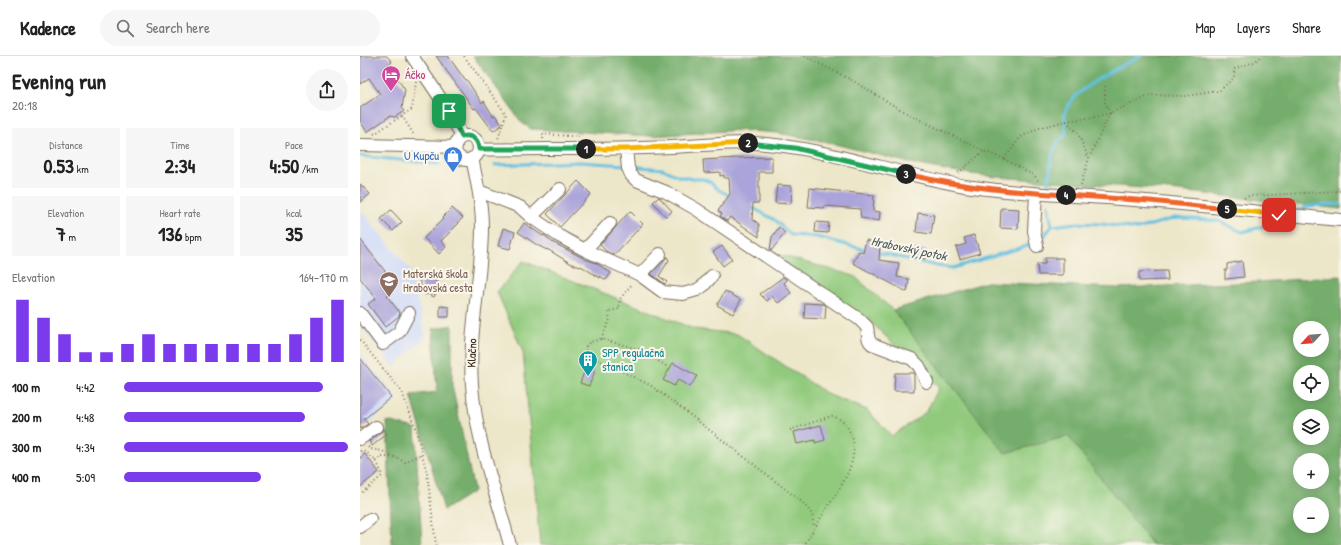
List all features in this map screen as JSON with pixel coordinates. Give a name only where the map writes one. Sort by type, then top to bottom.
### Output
[{"type":"street","points":[[412,56],[449,111],[459,142]]},
{"type":"street","points":[[476,154],[477,141],[474,138],[466,136],[459,142],[456,151],[460,157],[468,160],[476,154],[627,159],[735,143],[755,143],[795,148],[948,183],[990,189],[1039,190],[1341,220]]},
{"type":"street","points":[[364,141],[459,142]]},
{"type":"street","name":"Klačno","points":[[476,154],[482,229],[474,310],[472,385],[482,444],[510,545]]},
{"type":"street","points":[[627,159],[631,175],[636,180],[666,192],[696,208],[859,319],[867,327],[867,337],[869,342],[912,359],[919,366],[927,382]]},
{"type":"street","points":[[531,217],[560,189]]},
{"type":"street","points":[[1037,242],[1034,231],[1039,190]]},
{"type":"street","points":[[479,191],[520,207],[531,217],[559,236],[585,250],[640,275],[663,292],[683,294],[697,290],[704,286],[712,276]]},
{"type":"street","points":[[585,250],[610,223]]},
{"type":"street","points":[[640,275],[660,254]]},
{"type":"street","points":[[360,313],[383,344],[399,332],[409,313]]},
{"type":"street","points":[[360,439],[376,426]]},
{"type":"path","points":[[464,56],[506,114],[497,142]]},
{"type":"path","points":[[805,56],[853,81],[908,114],[984,151],[1004,159],[1036,176],[1039,190]]},
{"type":"path","points":[[1004,159],[1021,137],[1039,128],[1066,121],[1110,113],[1151,94],[1185,96],[1219,91],[1234,78],[1234,69],[1254,62],[1262,56]]},
{"type":"path","points":[[364,141],[412,109],[416,81]]},
{"type":"path","points":[[1080,188],[1089,158],[1110,113],[1105,102],[1104,86]]},
{"type":"path","points":[[402,116],[416,138]]},
{"type":"path","points":[[1066,121],[1078,133],[1089,158]]},
{"type":"path","points":[[955,175],[984,151]]},
{"type":"path","points":[[1243,199],[1249,196],[1341,191]]},
{"type":"path","points":[[601,339],[610,319],[608,311],[619,309],[620,299],[640,275]]},
{"type":"path","points":[[666,366],[642,350],[601,339],[590,342],[586,346],[588,355],[650,385],[802,502],[812,514],[814,528]]},
{"type":"path","points":[[360,340],[402,392],[416,430],[427,473],[436,545]]},
{"type":"path","points":[[790,430],[832,416],[844,422],[851,434],[854,449],[849,471],[842,485],[804,545]]},
{"type":"path","points":[[360,439],[371,449],[382,451],[406,462],[422,454]]},
{"type":"path","points":[[360,451],[367,452],[375,461],[381,469],[382,476],[360,494]]},
{"type":"path","points":[[375,461],[383,457],[393,457]]},
{"type":"shaded area","name":"Materská škola Hrabovská cesta","points":[[360,209],[411,271],[426,337],[394,367],[360,326]]},
{"type":"shaded area","points":[[360,354],[398,400],[360,429]]},
{"type":"green space","points":[[473,56],[1341,56],[1341,209],[1170,190],[997,177],[963,173],[918,165],[827,142],[777,133],[741,130],[652,136],[531,129],[522,123]]},
{"type":"green space","points":[[773,253],[854,276],[893,310],[1005,453],[1068,436],[1153,545],[540,545],[523,352],[497,292],[523,261],[694,329],[737,334],[829,395],[867,410],[892,436],[926,412],[939,388],[872,323],[827,294]]},
{"type":"green space","points":[[1341,276],[1341,545],[1153,545],[1068,436],[1005,453],[893,310],[987,282],[1118,288],[1259,282]]},
{"type":"green space","points":[[452,325],[452,385],[474,491],[444,510],[411,395],[437,392],[433,329]]},
{"type":"green space","points":[[387,421],[415,428],[422,545],[392,545]]},
{"type":"building","name":"Áčko","points":[[360,56],[387,56],[392,62],[388,65],[405,90],[402,108],[404,111],[395,117],[390,116],[367,132],[360,121],[360,108],[380,94],[369,78],[360,84]]},
{"type":"building","points":[[436,56],[448,56],[482,103],[484,101],[493,116],[495,115],[502,125],[493,131],[476,108],[474,109]]},
{"type":"building","points":[[772,157],[772,172],[759,172],[759,203],[753,203],[752,219],[759,224],[759,237],[730,217],[727,221],[720,216],[722,214],[718,211],[730,194],[729,178],[724,178],[724,175],[720,176],[720,172],[704,173],[703,160]]},
{"type":"building","points":[[578,181],[591,194],[560,227],[547,214]]},
{"type":"building","points":[[360,184],[370,194],[360,203]]},
{"type":"building","points":[[777,185],[792,186],[790,204],[775,203]]},
{"type":"building","points":[[810,188],[874,195],[873,211],[880,212],[879,221],[861,218],[860,209],[825,206],[824,208],[808,207]]},
{"type":"building","points":[[659,197],[672,211],[666,217],[653,202]]},
{"type":"building","points":[[452,208],[463,218],[441,241],[446,247],[439,254],[424,238]]},
{"type":"building","points":[[1001,208],[1019,209],[1018,229],[1000,228]]},
{"type":"building","points":[[391,210],[402,222],[393,231],[381,219]]},
{"type":"building","points":[[630,211],[643,224],[614,255],[606,251],[600,245]]},
{"type":"building","points":[[918,213],[934,215],[931,234],[916,232]]},
{"type":"building","points":[[816,222],[829,223],[828,233],[815,232]]},
{"type":"building","points":[[524,223],[543,236],[544,235],[552,242],[596,263],[611,273],[606,280],[600,276],[600,278],[581,266],[580,267],[570,263],[547,249],[537,245],[518,232]]},
{"type":"building","points":[[779,227],[785,233],[771,251],[772,237]]},
{"type":"building","points":[[503,228],[515,232],[510,249],[498,246]]},
{"type":"building","points":[[974,235],[980,253],[960,259],[956,247],[966,244],[964,238]]},
{"type":"building","points":[[360,239],[395,284],[387,290],[390,294],[387,296],[400,313],[399,316],[385,327],[368,304],[376,298],[360,278]]},
{"type":"building","points":[[866,240],[880,244],[879,260],[899,263],[897,277],[909,279],[907,292],[853,263],[859,251],[863,253]]},
{"type":"building","points":[[722,246],[732,259],[723,266],[713,252]]},
{"type":"building","points":[[913,249],[926,250],[925,259],[912,257]]},
{"type":"building","points":[[667,257],[669,260],[659,276],[667,282],[665,284],[651,274]]},
{"type":"building","points":[[1045,258],[1063,258],[1063,275],[1038,275],[1037,264],[1045,264]]},
{"type":"building","points":[[1242,261],[1244,277],[1225,279],[1227,264]]},
{"type":"building","points":[[1167,271],[1168,280],[1139,281],[1139,272]]},
{"type":"building","points":[[433,274],[439,289],[434,297],[428,294],[425,295],[419,280],[424,278],[424,276]]},
{"type":"building","points":[[783,277],[787,280],[784,283],[791,293],[778,303],[772,296],[767,301],[760,294]]},
{"type":"building","points":[[725,291],[741,300],[733,314],[717,305]]},
{"type":"building","points":[[805,303],[826,305],[825,319],[804,318]]},
{"type":"building","points":[[440,306],[449,307],[449,317],[440,317]]},
{"type":"building","points":[[360,358],[391,397],[364,419],[368,424],[360,429]]},
{"type":"building","points":[[673,363],[697,376],[690,387],[678,380],[674,386],[663,380]]},
{"type":"building","name":"SPP regulačná stanica","points":[[586,367],[595,371],[589,386],[580,383]]},
{"type":"building","points":[[895,373],[914,373],[914,391],[894,391]]},
{"type":"building","points":[[821,425],[825,440],[815,443],[815,440],[797,444],[794,432]]},
{"type":"building","points":[[383,429],[387,434],[372,446],[369,441]]},
{"type":"building","points":[[365,454],[379,472],[360,487],[360,458]]},
{"type":"waterway","points":[[1048,184],[1052,155],[1058,141],[1066,135],[1065,113],[1069,104],[1076,96],[1097,80],[1140,56]]},
{"type":"waterway","name":"Hrabovský potok","points":[[360,156],[439,164]]},
{"type":"waterway","name":"Hrabovský potok","points":[[495,165],[580,162],[625,165]]},
{"type":"waterway","name":"Hrabovský potok","points":[[630,166],[663,169],[678,176],[703,179],[732,197]]},
{"type":"waterway","name":"Hrabovský potok","points":[[1298,211],[1308,206],[1341,204]]},
{"type":"waterway","points":[[1048,205],[1052,226]]},
{"type":"waterway","name":"Hrabovský potok","points":[[751,207],[775,220],[791,235],[817,237],[866,250]]},
{"type":"waterway","name":"Hrabovský potok","points":[[1040,241],[1052,226],[1076,223],[1102,224],[1137,229],[1175,218],[1197,219],[1219,221],[1242,232],[1276,223],[1284,219]]},
{"type":"waterway","name":"Hrabovský potok","points":[[876,252],[937,266],[953,268],[1033,244]]},
{"type":"place","name":"Áčko","points":[[391,92]]},
{"type":"place","name":"U Kupču","points":[[453,173]]},
{"type":"place","name":"Materská škola Hrabovská cesta","points":[[389,298]]},
{"type":"place","name":"SPP regulačná stanica","points":[[588,377]]},
{"type":"route","points":[[449,111],[462,137],[470,136],[474,138],[479,145],[479,149],[626,149],[755,143],[795,148],[970,187],[1036,194],[1150,201],[1279,215]]}]
